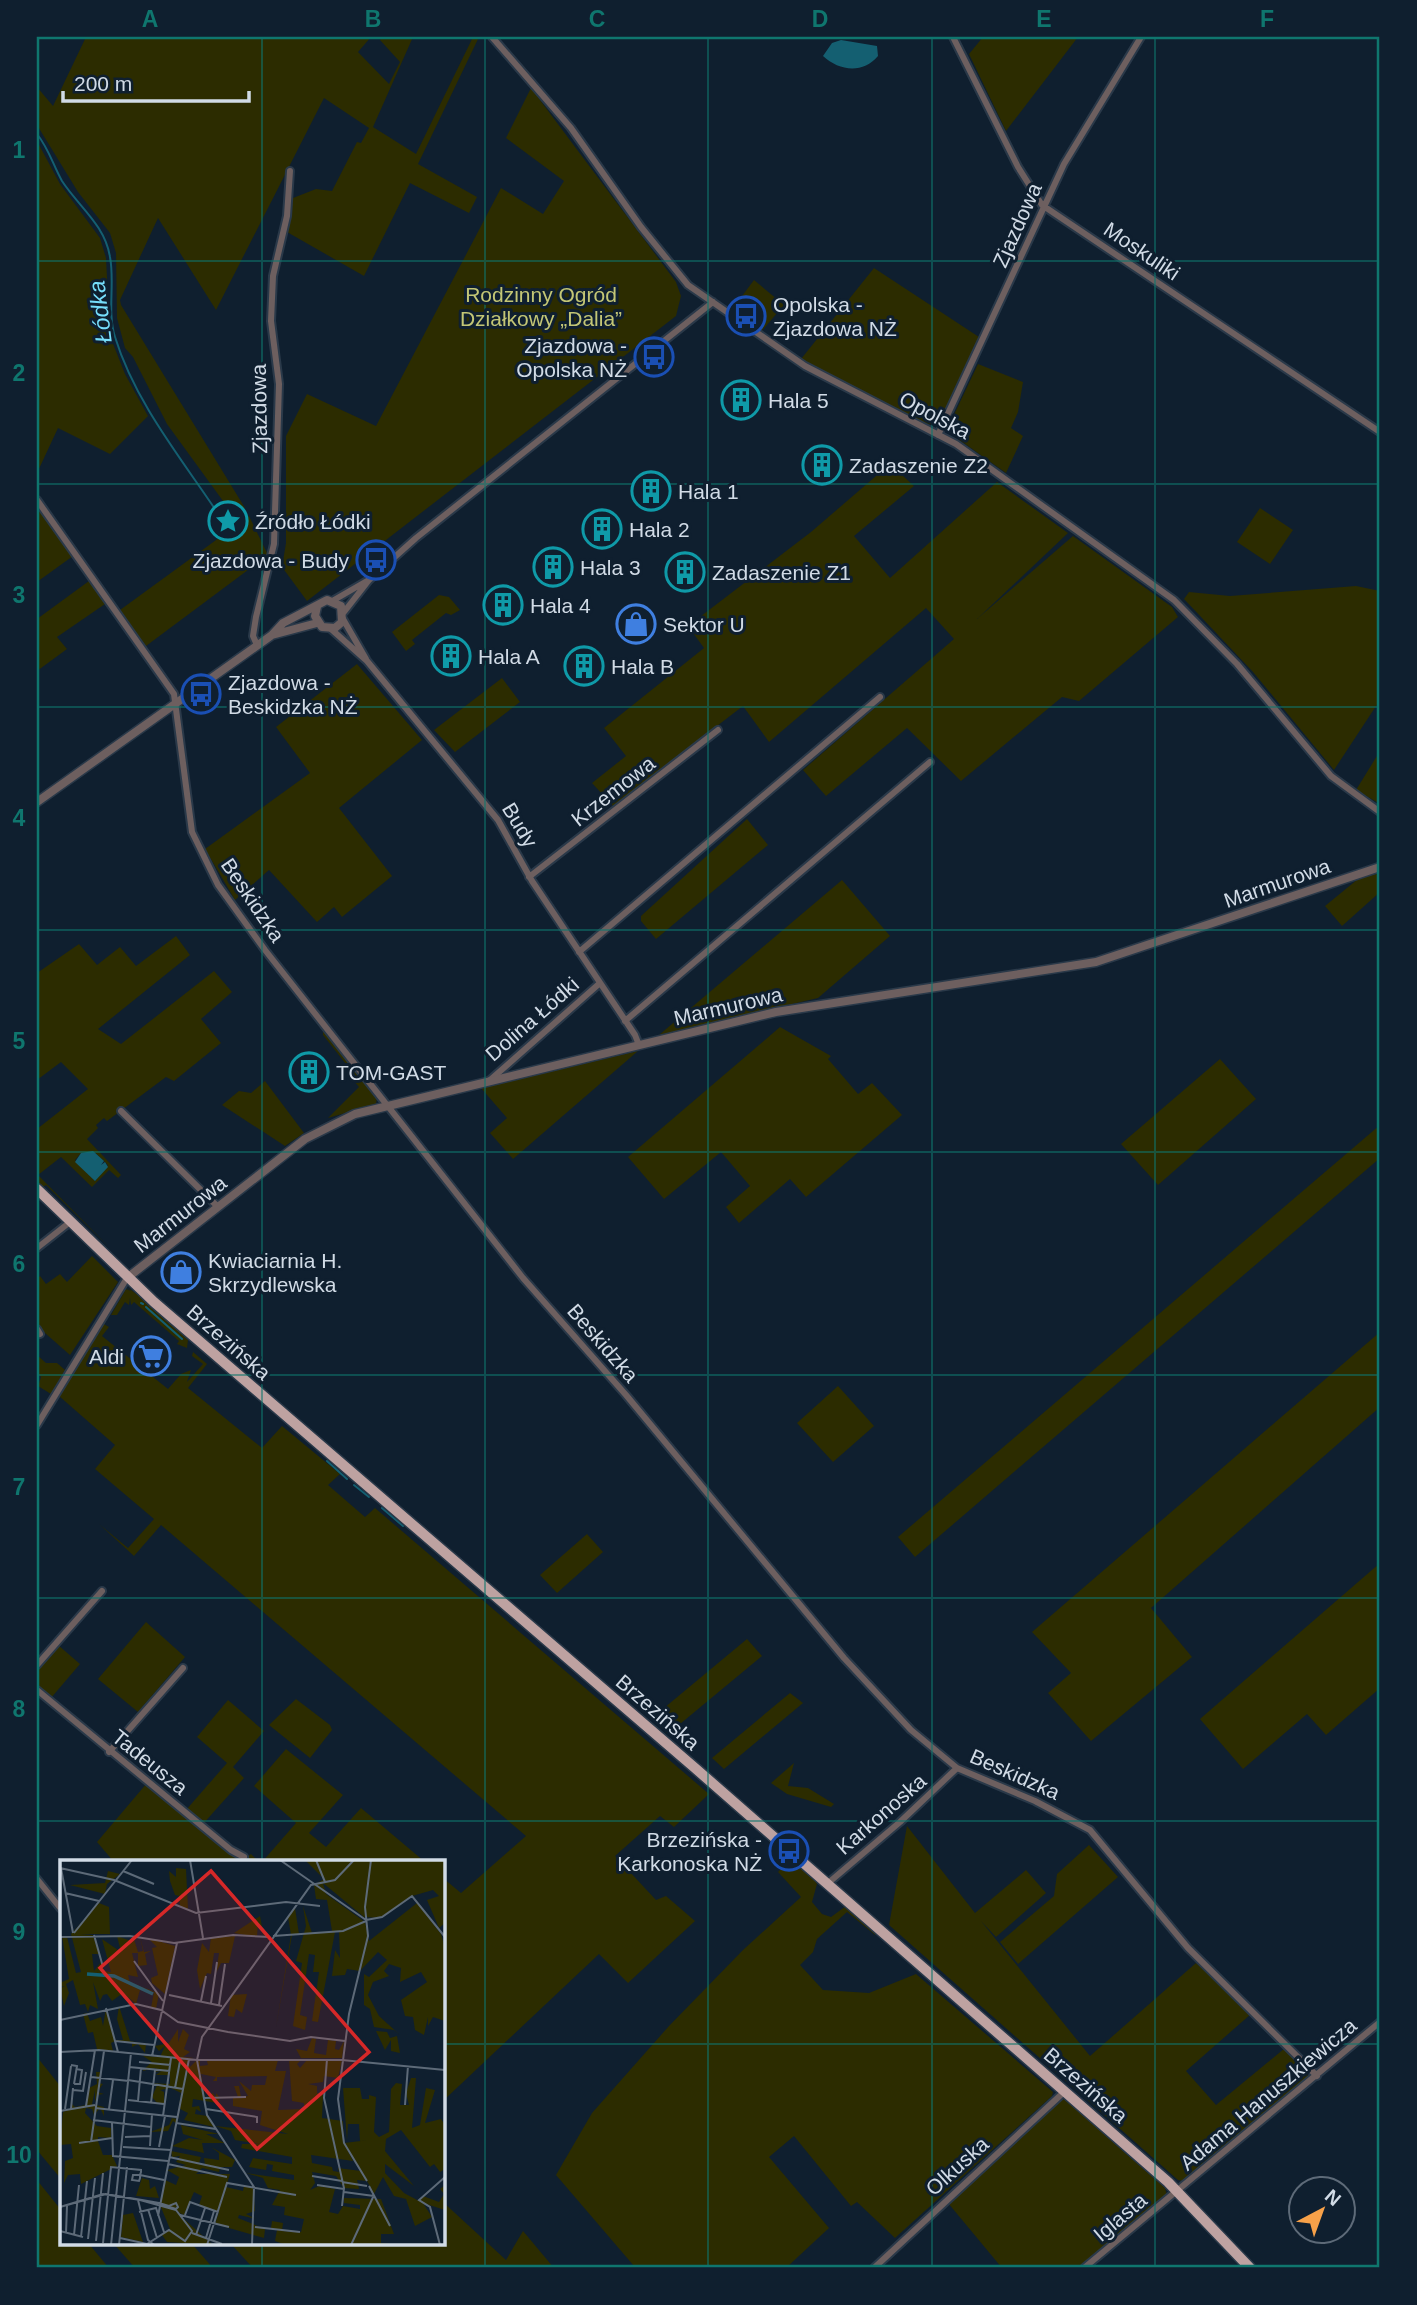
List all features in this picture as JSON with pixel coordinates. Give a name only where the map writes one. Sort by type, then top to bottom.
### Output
[{"type":"main road","name":"Brzezińska","points":[[37,1189],[127,1278],[1178,2192],[1250,2268]]},
{"type":"street","name":"Opolska","points":[[492,37],[571,128],[681,279],[805,366],[963,449],[1178,604],[1237,664],[1326,771],[1380,812]]},
{"type":"street","name":"Moskuliki","points":[[953,37],[1018,166],[1045,206],[1380,432]]},
{"type":"street","name":"Zjazdowa","points":[[938,435],[1069,156],[1142,37]]},
{"type":"street","name":"Zjazdowa","points":[[257,645],[253,636],[255,623],[274,544],[279,384],[271,321],[273,276],[287,216],[290,171]]},
{"type":"street","points":[[37,802],[272,635],[283,623],[324,601],[334,600],[369,580],[424,531],[713,302]]},
{"type":"street","name":"Beskidzka","points":[[37,500],[166,680],[177,702],[191,822],[202,856],[259,943],[523,1278],[626,1395],[844,1658],[911,1730],[957,1768],[1035,1801],[1090,1830],[1188,1948],[1317,2076]]},
{"type":"street","points":[[272,635],[317,623],[331,629],[344,616],[369,580]]},
{"type":"street","points":[[334,600],[344,616]]},
{"type":"street","points":[[317,607],[317,623]]},
{"type":"street","name":"Budy","points":[[344,616],[367,660]]},
{"type":"street","name":"Budy","points":[[331,629],[367,660],[498,820],[529,877],[639,1045]]},
{"type":"street","points":[[579,952],[880,697]]},
{"type":"street","name":"Krzemowa","points":[[529,877],[718,730]]},
{"type":"street","points":[[625,1021],[930,762]]},
{"type":"street","name":"Marmurowa","points":[[127,1278],[318,1131],[348,1117],[776,1012],[1096,962],[1380,867]]},
{"type":"street","name":"Dolina Łódki","points":[[488,1082],[600,983]]},
{"type":"street","points":[[121,1111],[218,1207]]},
{"type":"street","points":[[37,1248],[69,1222]]},
{"type":"street","points":[[37,1425],[127,1278]]},
{"type":"street","points":[[37,1665],[102,1591]]},
{"type":"street","points":[[109,1752],[183,1668]]},
{"type":"street","name":"Tadeusza","points":[[37,1690],[109,1752],[231,1850],[244,1857]]},
{"type":"street","name":"Karkonoska","points":[[827,1884],[908,1815],[957,1768]]},
{"type":"street","points":[[37,1879],[60,1908]]},
{"type":"street","name":"Adama Hanuszkiewicza","points":[[1178,2192],[1380,2022]]},
{"type":"street","name":"Olkuska","points":[[874,2268],[1065,2092]]},
{"type":"street","name":"Iglasta","points":[[1084,2268],[1178,2192]]},
{"type":"green space","points":[[86,37],[371,37],[358,52],[389,84],[400,62],[380,40],[382,37],[413,37],[373,127],[416,154],[473,37],[479,37],[418,164],[477,197],[469,213],[410,183],[364,276],[287,232],[293,198],[316,189],[332,191],[357,142],[361,143],[369,128],[324,98],[216,310],[158,218],[120,300],[121,305],[245,508],[236,514],[231,512],[167,424],[133,357],[125,348],[117,318],[116,253],[110,233],[78,192],[37,125],[37,87],[53,106]]},
{"type":"green space","points":[[983,37],[1078,37],[1006,131],[969,54]]},
{"type":"green space","name":"Rodzinny Ogród Działkowy „Dalia”","points":[[531,88],[676,282],[681,296],[676,316],[307,601],[282,567],[286,543],[286,436],[307,394],[376,426],[501,188],[543,214],[564,181],[506,138]]},
{"type":"green space","points":[[37,141],[60,184],[100,238],[106,258],[110,336],[125,374],[148,416],[110,454],[58,428],[37,473]]},
{"type":"green space","points":[[874,268],[982,339],[944,416],[935,425],[918,422],[801,359]]},
{"type":"green space","points":[[754,280],[784,305],[761,332],[750,317],[733,308]]},
{"type":"green space","points":[[978,364],[1023,382],[1018,412],[1011,428],[1023,436],[1006,473],[954,436],[950,423]]},
{"type":"green space","points":[[890,464],[914,486],[854,536],[890,578],[997,482],[1068,533],[977,619],[1073,536],[1172,607],[1178,617],[1079,701],[1062,697],[961,781],[907,728],[826,796],[803,770],[954,639],[926,608],[769,742],[743,706],[613,806],[592,783],[626,756],[604,728],[704,648],[688,626],[811,532]]},
{"type":"green space","points":[[37,508],[73,556],[37,582]]},
{"type":"green space","points":[[1260,508],[1293,530],[1270,564],[1237,542]]},
{"type":"green space","points":[[249,516],[268,555],[146,646],[120,610]]},
{"type":"green space","points":[[89,581],[105,604],[57,637],[67,649],[37,671],[37,619]]},
{"type":"green space","points":[[1356,586],[1380,591],[1380,700],[1334,770],[1253,672],[1184,599],[1189,592],[1230,596]]},
{"type":"green space","points":[[439,595],[449,597],[460,610],[451,615],[446,613],[412,640],[415,644],[406,651],[392,632]]},
{"type":"green space","points":[[357,664],[422,740],[339,808],[392,876],[342,917],[334,907],[317,922],[269,870],[235,900],[205,849],[310,773],[276,727]]},
{"type":"green space","points":[[502,678],[520,702],[455,752],[434,730]]},
{"type":"green space","points":[[1380,751],[1380,804],[1356,790]]},
{"type":"green space","points":[[747,819],[768,845],[656,939],[641,921],[641,916]]},
{"type":"green space","points":[[1380,873],[1380,892],[1342,926],[1325,906],[1358,879]]},
{"type":"green space","points":[[842,880],[890,936],[818,998],[659,1035]]},
{"type":"green space","points":[[176,936],[190,955],[98,1029],[121,1044],[214,971],[232,992],[201,1019],[221,1043],[174,1081],[166,1077],[107,1121],[104,1118],[87,1139],[121,1175],[118,1178],[109,1170],[92,1187],[61,1157],[38,1175],[109,1247],[46,1185],[43,1187],[37,1182],[37,1129],[88,1089],[61,1062],[37,1080],[37,973],[79,944],[97,965],[120,947],[136,966]],"holes":[[[93,1151],[108,1165],[95,1181],[75,1160],[81,1153]]]},
{"type":"green space","points":[[780,1027],[831,1056],[828,1059],[858,1094],[872,1083],[902,1115],[806,1197],[790,1179],[739,1223],[726,1207],[750,1186],[721,1152],[664,1199],[628,1157]]},
{"type":"green space","points":[[323,1031],[377,1097],[376,1104],[328,1118],[359,1087],[354,1081],[357,1078],[323,1035]]},
{"type":"green space","points":[[638,1051],[513,1159],[490,1133],[507,1118],[481,1088]]},
{"type":"green space","points":[[1220,1059],[1256,1099],[1158,1185],[1121,1144]]},
{"type":"green space","points":[[265,1081],[304,1133],[285,1146],[222,1105],[239,1091],[251,1093]]},
{"type":"green space","points":[[1380,1125],[1380,1158],[915,1557],[898,1537]]},
{"type":"green space","points":[[92,1256],[118,1282],[70,1355],[37,1326],[37,1279],[40,1276],[46,1284],[60,1274],[67,1282]]},
{"type":"green space","points":[[127,1287],[154,1307],[188,1340],[187,1348],[177,1344],[179,1341],[134,1302],[131,1305],[130,1298],[129,1305],[125,1302],[117,1315],[111,1315],[126,1289],[131,1291]]},
{"type":"green space","points":[[102,1323],[109,1327],[102,1336],[168,1389],[181,1374],[191,1370],[187,1382],[203,1364],[192,1356],[193,1352],[207,1364],[188,1388],[262,1448],[282,1426],[340,1474],[328,1485],[365,1517],[375,1508],[709,1794],[674,1827],[660,1816],[615,1856],[656,1900],[666,1896],[695,1921],[628,1983],[599,1954],[444,2100],[444,1879],[461,1893],[526,1836],[161,1525],[134,1556],[99,1524],[128,1548],[154,1519],[95,1469],[115,1445],[59,1396]]},
{"type":"green space","points":[[1380,1332],[1380,1407],[1151,1608],[1192,1657],[1091,1741],[1048,1693],[1071,1673],[1032,1632]]},
{"type":"green space","points":[[37,1355],[46,1363],[57,1363],[65,1370],[51,1394],[38,1386],[41,1377],[37,1373]]},
{"type":"green space","points":[[838,1386],[874,1426],[833,1462],[797,1423]]},
{"type":"green space","points":[[587,1534],[603,1552],[557,1593],[540,1575]]},
{"type":"green space","points":[[1380,1563],[1380,1688],[1326,1735],[1307,1714],[1243,1769],[1200,1719]]},
{"type":"green space","points":[[146,1622],[185,1657],[138,1712],[98,1679]]},
{"type":"green space","points":[[747,1639],[762,1656],[668,1734],[652,1718]]},
{"type":"green space","points":[[58,1645],[80,1664],[51,1698],[37,1685],[37,1671]]},
{"type":"green space","points":[[790,1693],[803,1703],[724,1769],[712,1758]]},
{"type":"green space","points":[[296,1699],[330,1725],[332,1730],[310,1758],[269,1725]]},
{"type":"green space","points":[[228,1700],[264,1731],[233,1767],[244,1778],[203,1824],[186,1810],[227,1763],[197,1737]]},
{"type":"green space","points":[[286,1749],[343,1795],[309,1833],[326,1847],[361,1808],[423,1860],[264,1860],[296,1823],[254,1786]]},
{"type":"green space","points":[[794,1763],[788,1786],[808,1788],[834,1804],[831,1807],[787,1794],[771,1783]]},
{"type":"green space","points":[[147,1783],[245,1858],[251,1854],[257,1860],[112,1860],[97,1842]]},
{"type":"green space","points":[[907,1826],[975,1913],[1026,1870],[1046,1893],[996,1937],[981,1921],[1090,2056],[1196,1963],[1251,2014],[1186,2071],[1216,2105],[1285,2048],[1308,2073],[1307,2078],[1183,2181],[1178,2180],[889,1925]]},
{"type":"green space","points":[[1089,1845],[1118,1877],[1018,1964],[1000,1942],[1054,1896],[1057,1874]]},
{"type":"green space","points":[[791,1858],[810,1873],[817,1884],[812,1902],[822,1914],[831,1917],[846,1906],[876,1931],[875,1935],[847,1912],[817,1939],[813,1952],[800,1965],[823,1990],[869,1993],[916,1974],[1053,2092],[1052,2096],[895,2238],[857,2202],[851,2206],[794,2136],[769,2157],[829,2228],[786,2268],[632,2268],[634,2266],[556,2175],[592,2113],[669,2026],[743,1950],[801,1897],[778,1872]]},
{"type":"green space","points":[[37,2057],[60,2086],[60,2178],[37,2150]]},
{"type":"green space","points":[[1063,2098],[1165,2188],[1167,2195],[1077,2268],[1002,2268],[948,2203]]},
{"type":"green space","points":[[37,2180],[60,2209],[60,2246],[91,2246],[109,2268],[37,2268]]},
{"type":"green space","points":[[444,2203],[506,2260],[523,2231],[554,2268],[253,2268],[233,2246],[444,2246]]},
{"type":"green space","points":[[116,2246],[194,2246],[213,2268],[135,2268]]},
{"type":"water","points":[[841,40],[877,46],[878,56],[858,68],[836,65],[823,56],[832,43]]},
{"type":"water","points":[[93,1151],[104,1161],[101,1165],[105,1162],[108,1167],[95,1181],[75,1162],[81,1153]]},
{"type":"waterway","name":"Łódka","points":[[37,134],[62,181],[103,235],[110,257],[111,308],[115,337],[135,386],[148,410],[223,521]]},
{"type":"waterway","points":[[146,1307],[182,1339]]},
{"type":"waterway","points":[[327,1461],[347,1479]]},
{"type":"waterway","points":[[354,1485],[369,1497]]},
{"type":"waterway","points":[[382,1508],[403,1526]]},
{"type":"place","name":"Opolska - Zjazdowa NŻ","points":[[746,316]]},
{"type":"place","name":"Zjazdowa - Opolska NŻ","points":[[654,357]]},
{"type":"place","name":"Hala 5","points":[[741,400]]},
{"type":"place","name":"Zadaszenie Z2","points":[[822,465]]},
{"type":"place","name":"Hala 1","points":[[651,491]]},
{"type":"place","name":"Źródło Łódki","points":[[228,521]]},
{"type":"place","name":"Hala 2","points":[[602,529]]},
{"type":"place","name":"Zjazdowa - Budy","points":[[376,560]]},
{"type":"place","name":"Hala 3","points":[[553,567]]},
{"type":"place","name":"Zadaszenie Z1","points":[[685,572]]},
{"type":"place","name":"Hala 4","points":[[503,605]]},
{"type":"place","name":"Sektor U","points":[[636,624]]},
{"type":"place","name":"Hala A","points":[[451,656]]},
{"type":"place","name":"Hala B","points":[[584,666]]},
{"type":"place","name":"Zjazdowa - Beskidzka NŻ","points":[[201,694]]},
{"type":"place","name":"TOM-GAST","points":[[309,1072]]},
{"type":"place","name":"Kwiaciarnia H. Skrzydlewska","points":[[181,1272]]},
{"type":"place","name":"Aldi","points":[[151,1356]]},
{"type":"place","name":"Brzezińska - Karkonoska NŻ","points":[[789,1851]]}]
